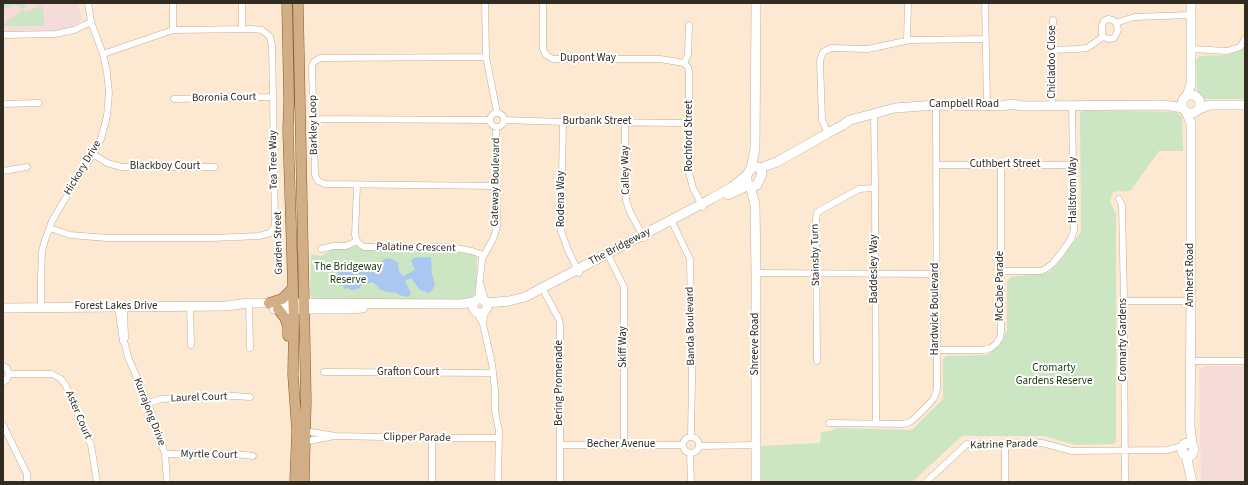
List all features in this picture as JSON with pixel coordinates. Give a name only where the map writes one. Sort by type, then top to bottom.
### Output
[{"type":"main road","name":"Garden Street","points":[[287,3],[289,101],[288,130],[294,375],[301,431],[304,482]]},
{"type":"main road","name":"Garden Street","points":[[298,3],[306,400],[301,431]]},
{"type":"main road","points":[[269,303],[271,301],[282,299],[292,290]]},
{"type":"main road","points":[[278,309],[285,318],[288,327],[289,365],[291,372],[294,375]]},
{"type":"main road","name":"Garden Street","points":[[295,482],[301,442]]},
{"type":"street","name":"Hickory Drive","points":[[41,308],[42,252],[44,243],[52,221],[101,139],[107,116],[109,93],[107,72],[103,54],[91,22],[88,3]]},
{"type":"street","points":[[173,3],[173,30]]},
{"type":"street","points":[[242,3],[242,29]]},
{"type":"street","points":[[485,3],[486,57],[497,112]]},
{"type":"street","name":"Dupont Way","points":[[543,3],[543,49],[546,55],[553,59],[660,59],[684,63]]},
{"type":"street","name":"Shreeve Road","points":[[756,3],[756,149],[754,176],[756,273],[756,482]]},
{"type":"street","points":[[908,3],[908,40]]},
{"type":"street","points":[[985,3],[987,105]]},
{"type":"street","name":"Amherst Road","points":[[1191,3],[1191,361],[1190,427],[1186,450],[1191,480]]},
{"type":"street","points":[[1116,23],[1134,17],[1191,15]]},
{"type":"street","points":[[1111,19],[1116,23],[1118,30],[1114,38],[1109,39],[1103,37],[1102,30],[1104,21],[1111,19]]},
{"type":"street","name":"Chicladoo Close","points":[[1052,105],[1053,20]]},
{"type":"street","points":[[3,35],[56,34],[74,30],[91,22]]},
{"type":"street","points":[[684,63],[688,55],[689,26]]},
{"type":"street","name":"Tea Tree Way","points":[[50,228],[70,235],[107,238],[259,236],[270,233],[275,226],[274,97],[272,46],[270,36],[262,30],[173,30],[103,54]]},
{"type":"street","points":[[1052,50],[1087,48],[1103,37]]},
{"type":"street","points":[[1191,49],[1227,51],[1240,47],[1245,38]]},
{"type":"street","points":[[828,133],[822,120],[820,61],[823,52],[831,48],[868,49],[908,40],[986,39]]},
{"type":"street","name":"Barkley Loop","points":[[486,57],[320,58],[314,62],[312,66],[315,175],[318,181],[325,184],[497,186]]},
{"type":"street","name":"Rochford Street","points":[[684,63],[688,67],[689,72],[689,173],[693,188],[702,206]]},
{"type":"street","name":"Boronia Court","points":[[174,99],[274,97]]},
{"type":"street","points":[[3,104],[39,103]]},
{"type":"street","name":"Campbell Road","points":[[754,176],[850,120],[899,108],[936,105],[1245,105]]},
{"type":"street","name":"Hardwick Boulevard","points":[[828,423],[903,424],[910,422],[915,418],[934,398],[937,389],[936,105]]},
{"type":"street","name":"Hallstrom Way","points":[[1001,271],[1041,270],[1047,268],[1062,252],[1074,230],[1072,105]]},
{"type":"street","points":[[497,112],[502,114],[504,120],[502,125],[496,127],[492,125],[490,120],[491,115],[497,112]]},
{"type":"street","name":"Baddesley Way","points":[[874,113],[876,424]]},
{"type":"street","points":[[314,119],[490,120]]},
{"type":"street","name":"Burbank Street","points":[[504,120],[689,123]]},
{"type":"street","name":"Rodena Way","points":[[563,122],[561,231],[578,271]]},
{"type":"street","name":"Calley Way","points":[[626,122],[626,200],[630,212],[643,236]]},
{"type":"street","name":"Gateway Boulevard","points":[[480,305],[480,267],[483,256],[494,238],[496,226],[496,127]]},
{"type":"street","name":"Blackboy Court","points":[[93,154],[106,163],[122,167],[216,167]]},
{"type":"street","name":"McCabe Parade","points":[[936,350],[984,350],[991,348],[1000,338],[1001,165]]},
{"type":"street","name":"Cuthbert Street","points":[[936,166],[1074,165]]},
{"type":"street","points":[[3,171],[27,167]]},
{"type":"street","name":"The Bridgeway","points":[[293,306],[350,310],[374,307],[457,307],[520,299],[543,290],[702,206],[732,187],[754,176]]},
{"type":"street","points":[[321,249],[333,246],[346,246],[357,241],[355,235],[357,185]]},
{"type":"street","name":"Stainsby Turn","points":[[817,361],[817,213],[859,189],[875,188]]},
{"type":"street","name":"Cromarty Gardens","points":[[1119,199],[1122,205],[1125,482]]},
{"type":"street","name":"Banda Boulevard","points":[[672,222],[690,259],[692,378],[691,437]]},
{"type":"street","name":"Palatine Crescent","points":[[357,241],[364,247],[450,247],[472,251],[483,256]]},
{"type":"street","name":"Skiff Way","points":[[608,255],[624,287],[624,445]]},
{"type":"street","points":[[756,273],[937,274]]},
{"type":"street","name":"Bering Promenade","points":[[543,290],[559,319],[560,324],[560,482]]},
{"type":"street","points":[[1124,301],[1191,301]]},
{"type":"street","name":"Forest Lakes Drive","points":[[249,306],[269,303],[293,306]]},
{"type":"street","points":[[480,305],[495,390],[495,411],[498,431],[498,482]]},
{"type":"street","points":[[249,306],[250,348]]},
{"type":"street","name":"Forest Lakes Drive","points":[[3,308],[249,306],[278,309],[293,306]]},
{"type":"street","name":"Kurrajong Drive","points":[[121,307],[122,334],[128,357],[148,403],[165,454],[167,482]]},
{"type":"street","points":[[190,307],[191,345]]},
{"type":"street","points":[[1191,361],[1245,361]]},
{"type":"street","points":[[3,366],[7,368],[10,374],[3,382]]},
{"type":"street","name":"Grafton Court","points":[[324,372],[492,373]]},
{"type":"street","name":"Aster Court","points":[[10,374],[52,374],[61,379],[66,386],[91,446],[97,482]]},
{"type":"street","name":"Laurel Court","points":[[148,403],[162,399],[234,396],[250,397]]},
{"type":"street","points":[[3,425],[27,474],[27,482]]},
{"type":"street","name":"Clipper Parade","points":[[301,431],[336,436],[498,438]]},
{"type":"street","name":"Clipper Parade","points":[[301,442],[336,436]]},
{"type":"street","points":[[691,437],[697,440],[699,446],[696,451],[690,453],[685,451],[683,445],[685,440],[691,437]]},
{"type":"street","points":[[432,438],[432,482]]},
{"type":"street","points":[[1005,443],[1005,482]]},
{"type":"street","name":"Katrine Parade","points":[[926,482],[967,444],[1042,443],[1072,451],[1186,450]]},
{"type":"street","name":"Becher Avenue","points":[[560,445],[683,445]]},
{"type":"street","points":[[699,446],[756,445]]},
{"type":"street","points":[[690,453],[691,482]]},
{"type":"street","name":"Myrtle Court","points":[[165,454],[235,454],[253,456]]},
{"type":"street","points":[[932,477],[936,482]]},
{"type":"shaded area","points":[[3,3],[78,3],[82,20],[71,27],[53,32],[3,31]]},
{"type":"shaded area","points":[[1204,366],[1245,366],[1245,482],[1201,482],[1199,370]]},
{"type":"green space","points":[[3,3],[24,3],[26,7],[23,9],[16,5],[3,9]]},
{"type":"green space","points":[[40,5],[43,8],[45,26],[4,26],[7,21],[23,10],[25,12],[29,11],[39,7]]},
{"type":"green space","points":[[1245,48],[1245,99],[1206,99],[1200,96],[1197,90],[1196,60],[1200,56],[1228,55]]},
{"type":"green space","name":"Cromarty Gardens Reserve","points":[[1084,110],[1176,112],[1182,117],[1183,151],[1159,151],[1131,190],[1126,192],[1113,192],[1110,201],[1116,214],[1116,441],[1114,444],[1076,445],[1044,436],[962,436],[912,482],[760,482],[761,446],[820,443],[821,432],[831,431],[836,428],[912,430],[943,399],[944,358],[947,356],[987,355],[1000,345],[1007,330],[1007,282],[1009,279],[1012,277],[1048,273],[1059,262],[1081,232],[1080,113]]},
{"type":"green space","name":"The Bridgeway Reserve","points":[[357,246],[364,249],[460,250],[475,255],[477,261],[476,286],[474,295],[469,301],[315,300],[310,296],[311,254],[321,256],[333,249]]},
{"type":"water","points":[[431,257],[432,274],[435,285],[429,293],[420,290],[411,278],[405,281],[411,293],[408,297],[381,290],[373,282],[353,290],[350,290],[349,288],[344,289],[343,285],[337,280],[338,268],[346,261],[358,262],[373,268],[385,259],[392,259],[399,263],[399,271],[403,276],[415,270],[411,260],[414,258]]}]
